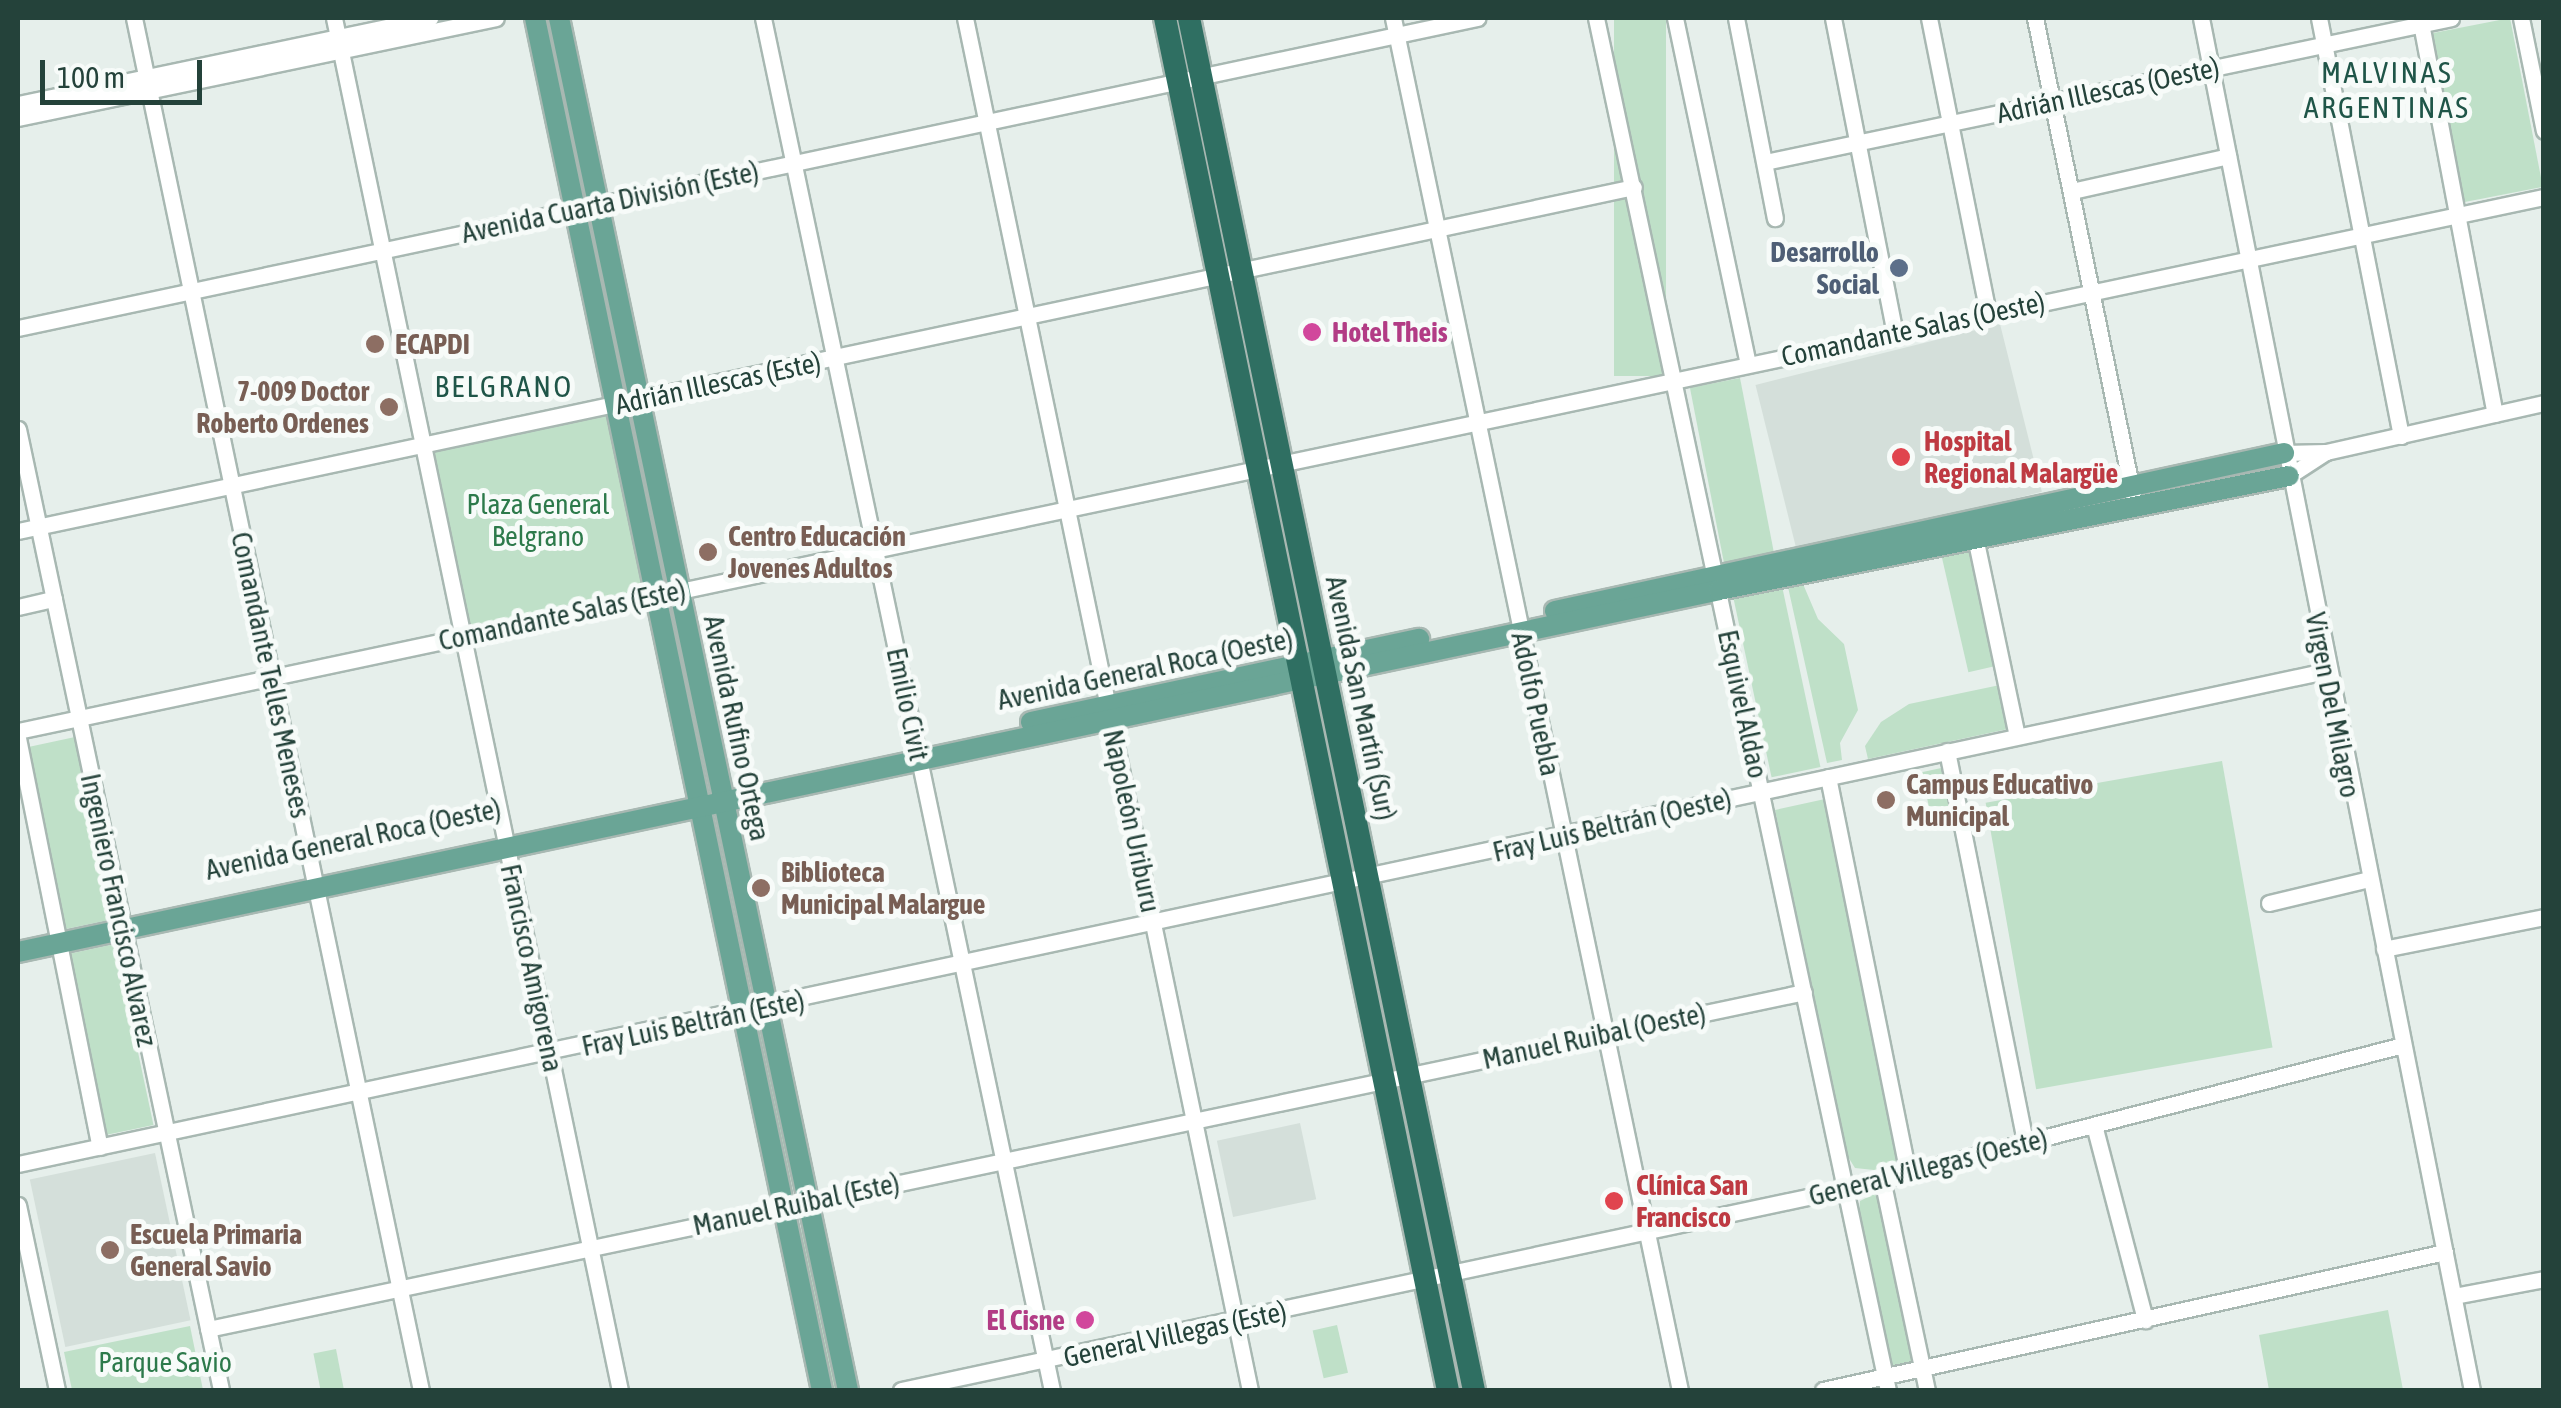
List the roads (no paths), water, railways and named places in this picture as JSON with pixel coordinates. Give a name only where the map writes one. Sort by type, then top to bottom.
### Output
[{"type":"highway","name":"Avenida San Martín (Sur)","points":[[1165,18],[1448,1390]]},
{"type":"highway","name":"Avenida San Martín (Sur)","points":[[1188,18],[1474,1390]]},
{"type":"main road","name":"Avenida Rufino Ortega","points":[[535,18],[652,595],[822,1390]]},
{"type":"main road","name":"Avenida Rufino Ortega","points":[[559,18],[848,1390]]},
{"type":"main road","name":"Avenida General Roca (Oeste)","points":[[58,937],[1717,583],[2130,484],[2284,453]]},
{"type":"main road","name":"Avenida General Roca (Oeste)","points":[[1717,583],[2289,476]]},
{"type":"main road","points":[[18,940],[58,937]]},
{"type":"main road","points":[[18,952],[58,937]]},
{"type":"street","name":"Comandante Telles Meneses","points":[[134,18],[421,1390]]},
{"type":"street","name":"Francisco Amigorena","points":[[334,18],[620,1390]]},
{"type":"street","points":[[339,43],[430,18]]},
{"type":"street","points":[[18,118],[148,84],[339,43],[496,18]]},
{"type":"street","name":"Emilio Civit","points":[[763,18],[1052,1390]]},
{"type":"street","name":"Napoleón Uriburu","points":[[965,18],[1250,1390]]},
{"type":"street","name":"Adolfo Puebla","points":[[1394,18],[1680,1390]]},
{"type":"street","name":"Avenida Cuarta División (Este)","points":[[18,328],[1477,18]]},
{"type":"street","name":"Esquivel Aldao","points":[[1596,18],[1887,1384]]},
{"type":"street","points":[[1675,18],[1748,364]]},
{"type":"street","points":[[1736,18],[1775,218]]},
{"type":"street","points":[[1833,18],[1895,333]]},
{"type":"street","points":[[1928,18],[1988,313]]},
{"type":"street","points":[[2035,18],[2135,506]]},
{"type":"street","name":"Virgen Del Milagro","points":[[2200,18],[2325,672],[2472,1390]]},
{"type":"street","points":[[2319,18],[2401,436]]},
{"type":"street","name":"Adrián Illescas (Oeste)","points":[[1764,162],[2421,21],[2451,18]]},
{"type":"street","points":[[2522,18],[2544,131]]},
{"type":"street","points":[[2421,21],[2495,414]]},
{"type":"street","points":[[18,104],[148,84]]},
{"type":"street","points":[[2072,190],[2228,156]]},
{"type":"street","points":[[1242,272],[1634,188]]},
{"type":"street","name":"Comandante Salas (Oeste)","points":[[1282,462],[2544,197]]},
{"type":"street","name":"Adrián Illescas (Este)","points":[[18,532],[1242,272]]},
{"type":"street","points":[[2284,453],[2326,452],[2544,403]]},
{"type":"street","name":"Ingeniero Francisco Alvarez","points":[[18,429],[222,1390]]},
{"type":"street","points":[[2289,476],[2326,452]]},
{"type":"street","name":"Comandante Salas (Este)","points":[[18,735],[79,718],[1282,462]]},
{"type":"street","points":[[1975,537],[2017,736]]},
{"type":"street","points":[[18,607],[54,599]]},
{"type":"street","name":"Fray Luis Beltrán (Oeste)","points":[[1368,881],[1828,776],[2325,672]]},
{"type":"street","points":[[18,735],[100,1147]]},
{"type":"street","points":[[1947,751],[2026,1142]]},
{"type":"street","points":[[1828,776],[1908,1172]]},
{"type":"street","points":[[2269,903],[2369,879]]},
{"type":"street","name":"Fray Luis Beltrán (Este)","points":[[18,1164],[1368,881]]},
{"type":"street","points":[[2384,948],[2544,918]]},
{"type":"street","name":"Manuel Ruibal (Oeste)","points":[[1384,1080],[1804,992]]},
{"type":"street","name":"General Villegas (Oeste)","points":[[1450,1276],[1845,1189],[2403,1044]]},
{"type":"street","name":"Manuel Ruibal (Este)","points":[[208,1328],[1384,1080]]},
{"type":"street","points":[[2094,1125],[2146,1320]]},
{"type":"street","points":[[1882,1179],[1927,1390]]},
{"type":"street","points":[[18,1204],[57,1390]]},
{"type":"street","points":[[1823,1390],[1887,1384],[1922,1370],[2446,1252]]},
{"type":"street","name":"General Villegas (Este)","points":[[900,1390],[1450,1276]]},
{"type":"street","points":[[2454,1296],[2544,1278]]},
{"type":"place","name":"Desarrollo Social","points":[[1899,268]]},
{"type":"place","name":"Hotel Theis","points":[[1312,332]]},
{"type":"place","name":"ECAPDI","points":[[375,344]]},
{"type":"place","name":"7-009 Doctor Roberto Ordenes","points":[[389,407]]},
{"type":"place","name":"Hospital Regional Malargüe","points":[[1901,457]]},
{"type":"place","name":"Centro Educación Jovenes Adultos","points":[[708,552]]},
{"type":"place","name":"Campus Educativo Municipal","points":[[1886,800]]},
{"type":"place","name":"Biblioteca Municipal Malargue","points":[[761,888]]},
{"type":"place","name":"Clínica San Francisco","points":[[1614,1201]]},
{"type":"place","name":"Escuela Primaria General Savio","points":[[110,1250]]},
{"type":"place","name":"El Cisne","points":[[1085,1320]]},
{"type":"district","name":"MALVINAS ARGENTINAS","points":[[2387,89]]},
{"type":"district","name":"BELGRANO","points":[[504,386]]},
{"type":"park label","name":"Plaza General Belgrano","points":[[538,520]]},
{"type":"park label","name":"Parque Savio","points":[[165,1362]]}]
